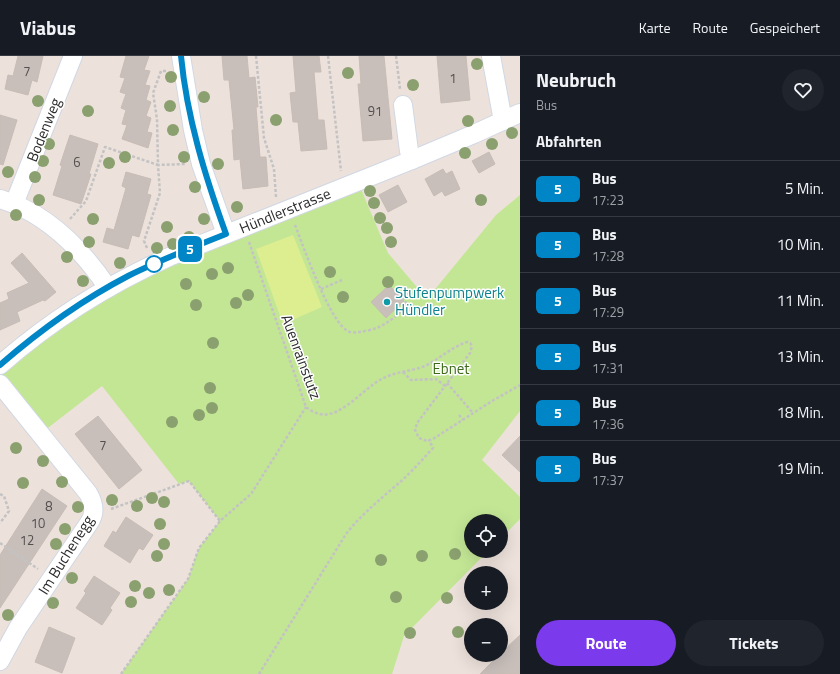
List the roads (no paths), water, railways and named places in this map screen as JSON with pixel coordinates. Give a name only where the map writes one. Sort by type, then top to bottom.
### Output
[{"type":"street","name":"Bodenweg","points":[[7,202],[73,56]]},
{"type":"street","points":[[491,56],[503,121]]},
{"type":"street","points":[[177,63],[202,164],[226,234]]},
{"type":"street","points":[[403,105],[409,151],[412,160]]},
{"type":"street","name":"Hündlerstrasse","points":[[0,365],[44,329],[80,305],[127,277],[226,234],[283,207],[412,160],[520,113]]},
{"type":"street","points":[[7,202],[39,217],[59,230],[78,248],[108,288]]},
{"type":"street","name":"Im Buchenegg","points":[[0,384],[88,493],[94,506],[93,515],[89,524],[1,654]]},
{"type":"place","name":"Stufenpumpwerk Hündler","points":[[387,302]]},
{"type":"park label","name":"Ebnet","points":[[451,369]]}]
